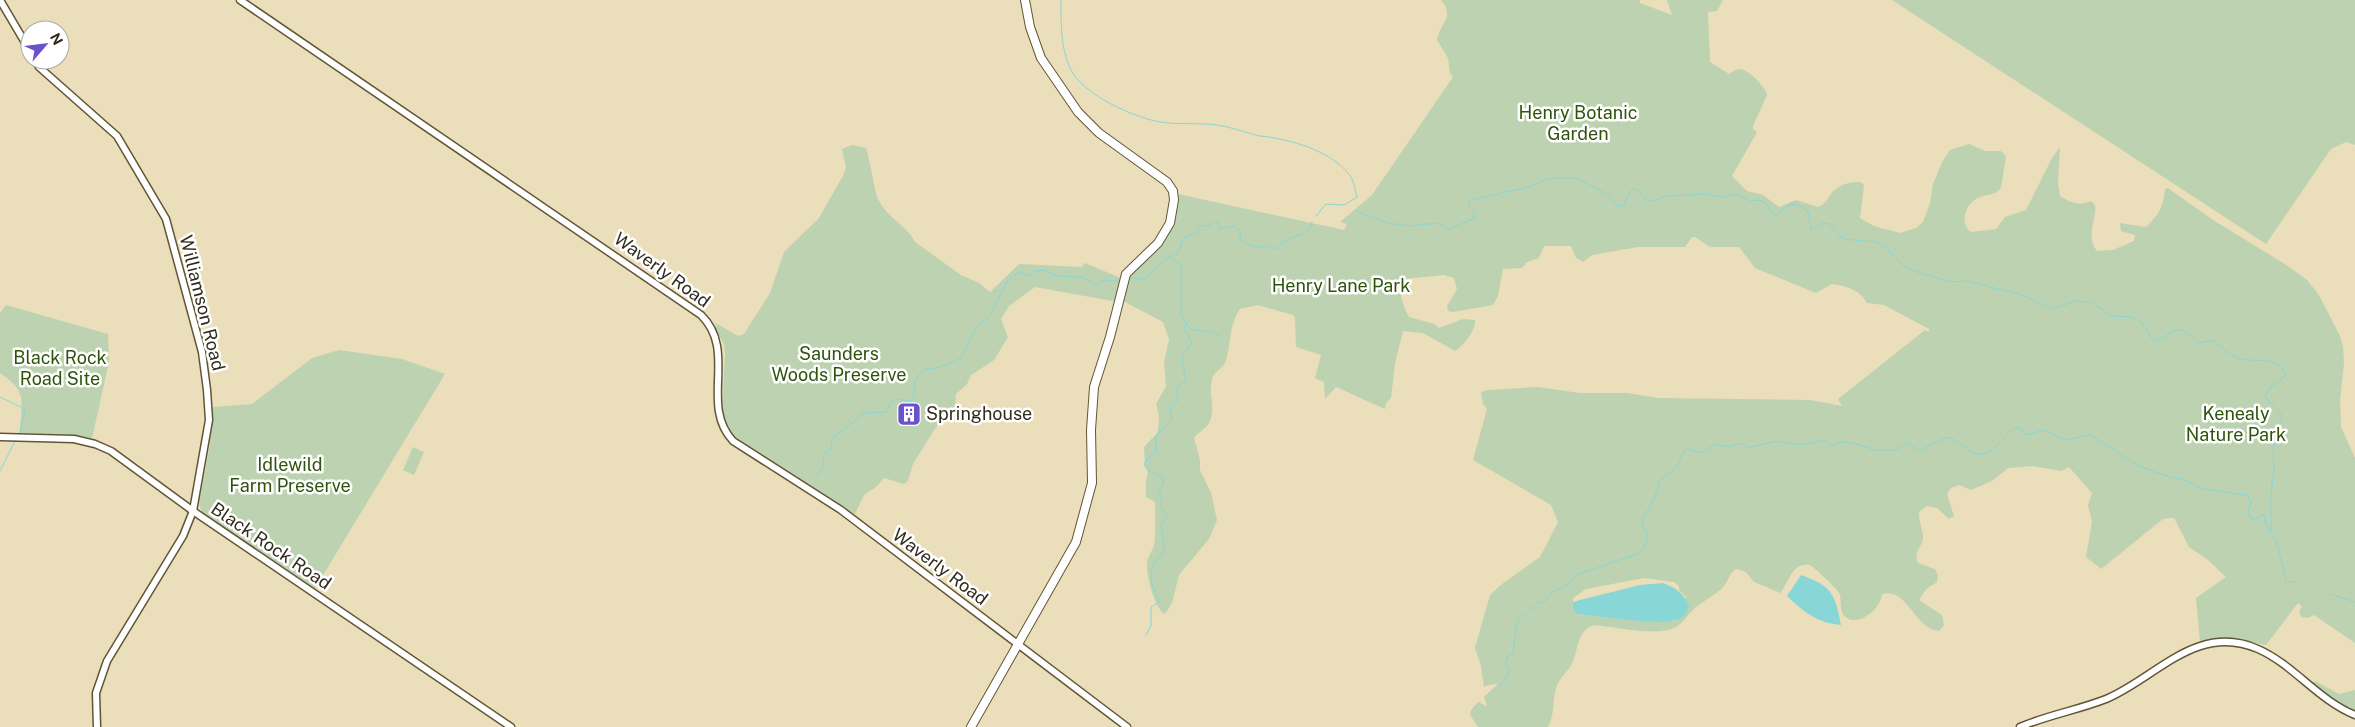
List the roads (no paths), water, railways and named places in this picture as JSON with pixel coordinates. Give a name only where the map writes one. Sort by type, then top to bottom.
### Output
[{"type":"main road","points":[[971,727],[1073,549],[1092,483],[1091,420],[1094,387],[1110,337],[1124,278],[1133,265],[1164,235],[1172,218],[1174,204],[1172,191],[1167,182],[1092,127],[1055,81],[1035,43],[1025,0]]},
{"type":"street","points":[[0,0],[20,34]]},
{"type":"street","name":"Waverly Road","points":[[240,0],[701,315],[709,324],[717,340],[720,359],[717,392],[718,414],[725,432],[733,441],[841,510],[1127,727]]},
{"type":"street","name":"Williamson Road","points":[[42,70],[118,136],[166,219],[202,352],[207,390],[209,420],[194,511],[183,536],[107,662],[96,693],[96,727]]},
{"type":"street","name":"Black Rock Road","points":[[0,437],[74,438],[95,444],[120,457],[194,511],[511,727]]},
{"type":"street","points":[[2020,727],[2106,698],[2123,690],[2176,656],[2200,646],[2225,642],[2250,646],[2268,654],[2330,702],[2355,715]]},
{"type":"water","points":[[1801,575],[1826,587],[1830,592],[1837,606],[1841,625],[1825,622],[1811,616],[1787,596]]},
{"type":"water","points":[[1663,583],[1679,592],[1689,606],[1684,615],[1679,619],[1668,622],[1628,620],[1577,614],[1573,609],[1573,602],[1640,585]]},
{"type":"waterway","points":[[1061,0],[1063,42],[1072,72],[1085,87],[1112,105],[1158,122],[1217,125],[1257,136],[1294,142],[1324,154],[1341,166],[1352,178],[1357,197],[1344,205],[1326,204],[1316,216]]},
{"type":"waterway","points":[[1356,211],[1388,223],[1409,226],[1437,223],[1449,229],[1475,218],[1473,210],[1468,205],[1470,200],[1525,188],[1551,178],[1577,178],[1607,194],[1618,206],[1623,207],[1630,191],[1633,189],[1638,190],[1646,200],[1653,201],[1668,196],[1705,194],[1722,197],[1736,194],[1750,201],[1759,200],[1766,203],[1772,214],[1776,216],[1787,206],[1798,205],[1808,211],[1811,230],[1823,223],[1829,224],[1843,239],[1876,242],[1886,248],[1901,264],[1914,271],[1951,282],[1967,281],[2022,295],[2053,309],[2076,301],[2091,302],[2112,316],[2132,317],[2138,320],[2153,340],[2159,341],[2169,333],[2177,330],[2184,331],[2199,343],[2212,340],[2238,358],[2244,360],[2265,360],[2277,364],[2286,375],[2269,389],[2265,397],[2282,415],[2273,450],[2271,530]]},
{"type":"waterway","points":[[1130,278],[1143,279],[1148,277],[1162,262],[1179,251],[1183,239],[1196,233],[1201,225],[1209,226],[1214,222],[1218,222],[1221,229],[1234,226],[1239,229],[1241,241],[1256,247],[1267,246],[1275,249],[1287,240],[1305,233],[1311,227],[1312,222]]},
{"type":"waterway","points":[[1146,635],[1151,626],[1151,607],[1159,602],[1151,576],[1153,565],[1163,554],[1164,545],[1161,523],[1169,518],[1161,508],[1162,500],[1159,493],[1164,481],[1163,478],[1146,468],[1144,463],[1156,451],[1158,434],[1170,422],[1172,415],[1170,409],[1178,401],[1176,393],[1178,385],[1186,382],[1182,360],[1192,343],[1183,327],[1187,324],[1181,314],[1181,265],[1170,258]]},
{"type":"waterway","points":[[816,476],[824,467],[823,455],[831,448],[832,438],[856,420],[862,413],[887,412],[889,405],[896,399],[912,401],[916,379],[923,370],[940,367],[961,358],[976,328],[989,317],[1006,283],[1017,273],[1021,272],[1027,276],[1035,271],[1043,270],[1058,276],[1081,277],[1096,285],[1103,281],[1118,280]]},
{"type":"waterway","points":[[1187,324],[1191,330],[1212,332],[1223,337]]},
{"type":"waterway","points":[[0,397],[23,408],[25,412],[19,435]]},
{"type":"waterway","points":[[907,402],[906,406],[909,412]]},
{"type":"waterway","points":[[1498,686],[1505,679],[1509,670],[1505,664],[1508,656],[1513,653],[1517,622],[1539,602],[1545,602],[1551,593],[1569,584],[1576,575],[1640,553],[1647,542],[1647,533],[1642,524],[1659,481],[1679,463],[1684,450],[1688,449],[1701,453],[1715,444],[1729,447],[1742,443],[1748,448],[1776,441],[1801,445],[1825,440],[1830,446],[1840,442],[1857,444],[1875,450],[1897,450],[1907,442],[1919,451],[1947,437],[1956,440],[1970,451],[1980,454],[1991,450],[2015,428],[2021,428],[2026,435],[2043,430],[2066,440],[2091,435],[2137,465],[2169,477],[2186,480],[2202,489],[2247,495],[2251,502],[2248,513],[2250,518],[2256,519],[2264,514],[2265,522],[2277,543],[2286,581],[2299,582]]},
{"type":"waterway","points":[[0,471],[15,441]]},
{"type":"waterway","points":[[2331,594],[2355,602]]},
{"type":"place","name":"Springhouse","points":[[909,414]]},
{"type":"park label","name":"Henry Botanic Garden","points":[[1578,123]]},
{"type":"park label","name":"Henry Lane Park","points":[[1341,286]]},
{"type":"park label","name":"Saunders Woods Preserve","points":[[839,364]]},
{"type":"park label","name":"Black Rock Road Site","points":[[60,368]]},
{"type":"park label","name":"Kenealy Nature Park","points":[[2236,424]]},
{"type":"park label","name":"Idlewild Farm Preserve","points":[[290,475]]}]
